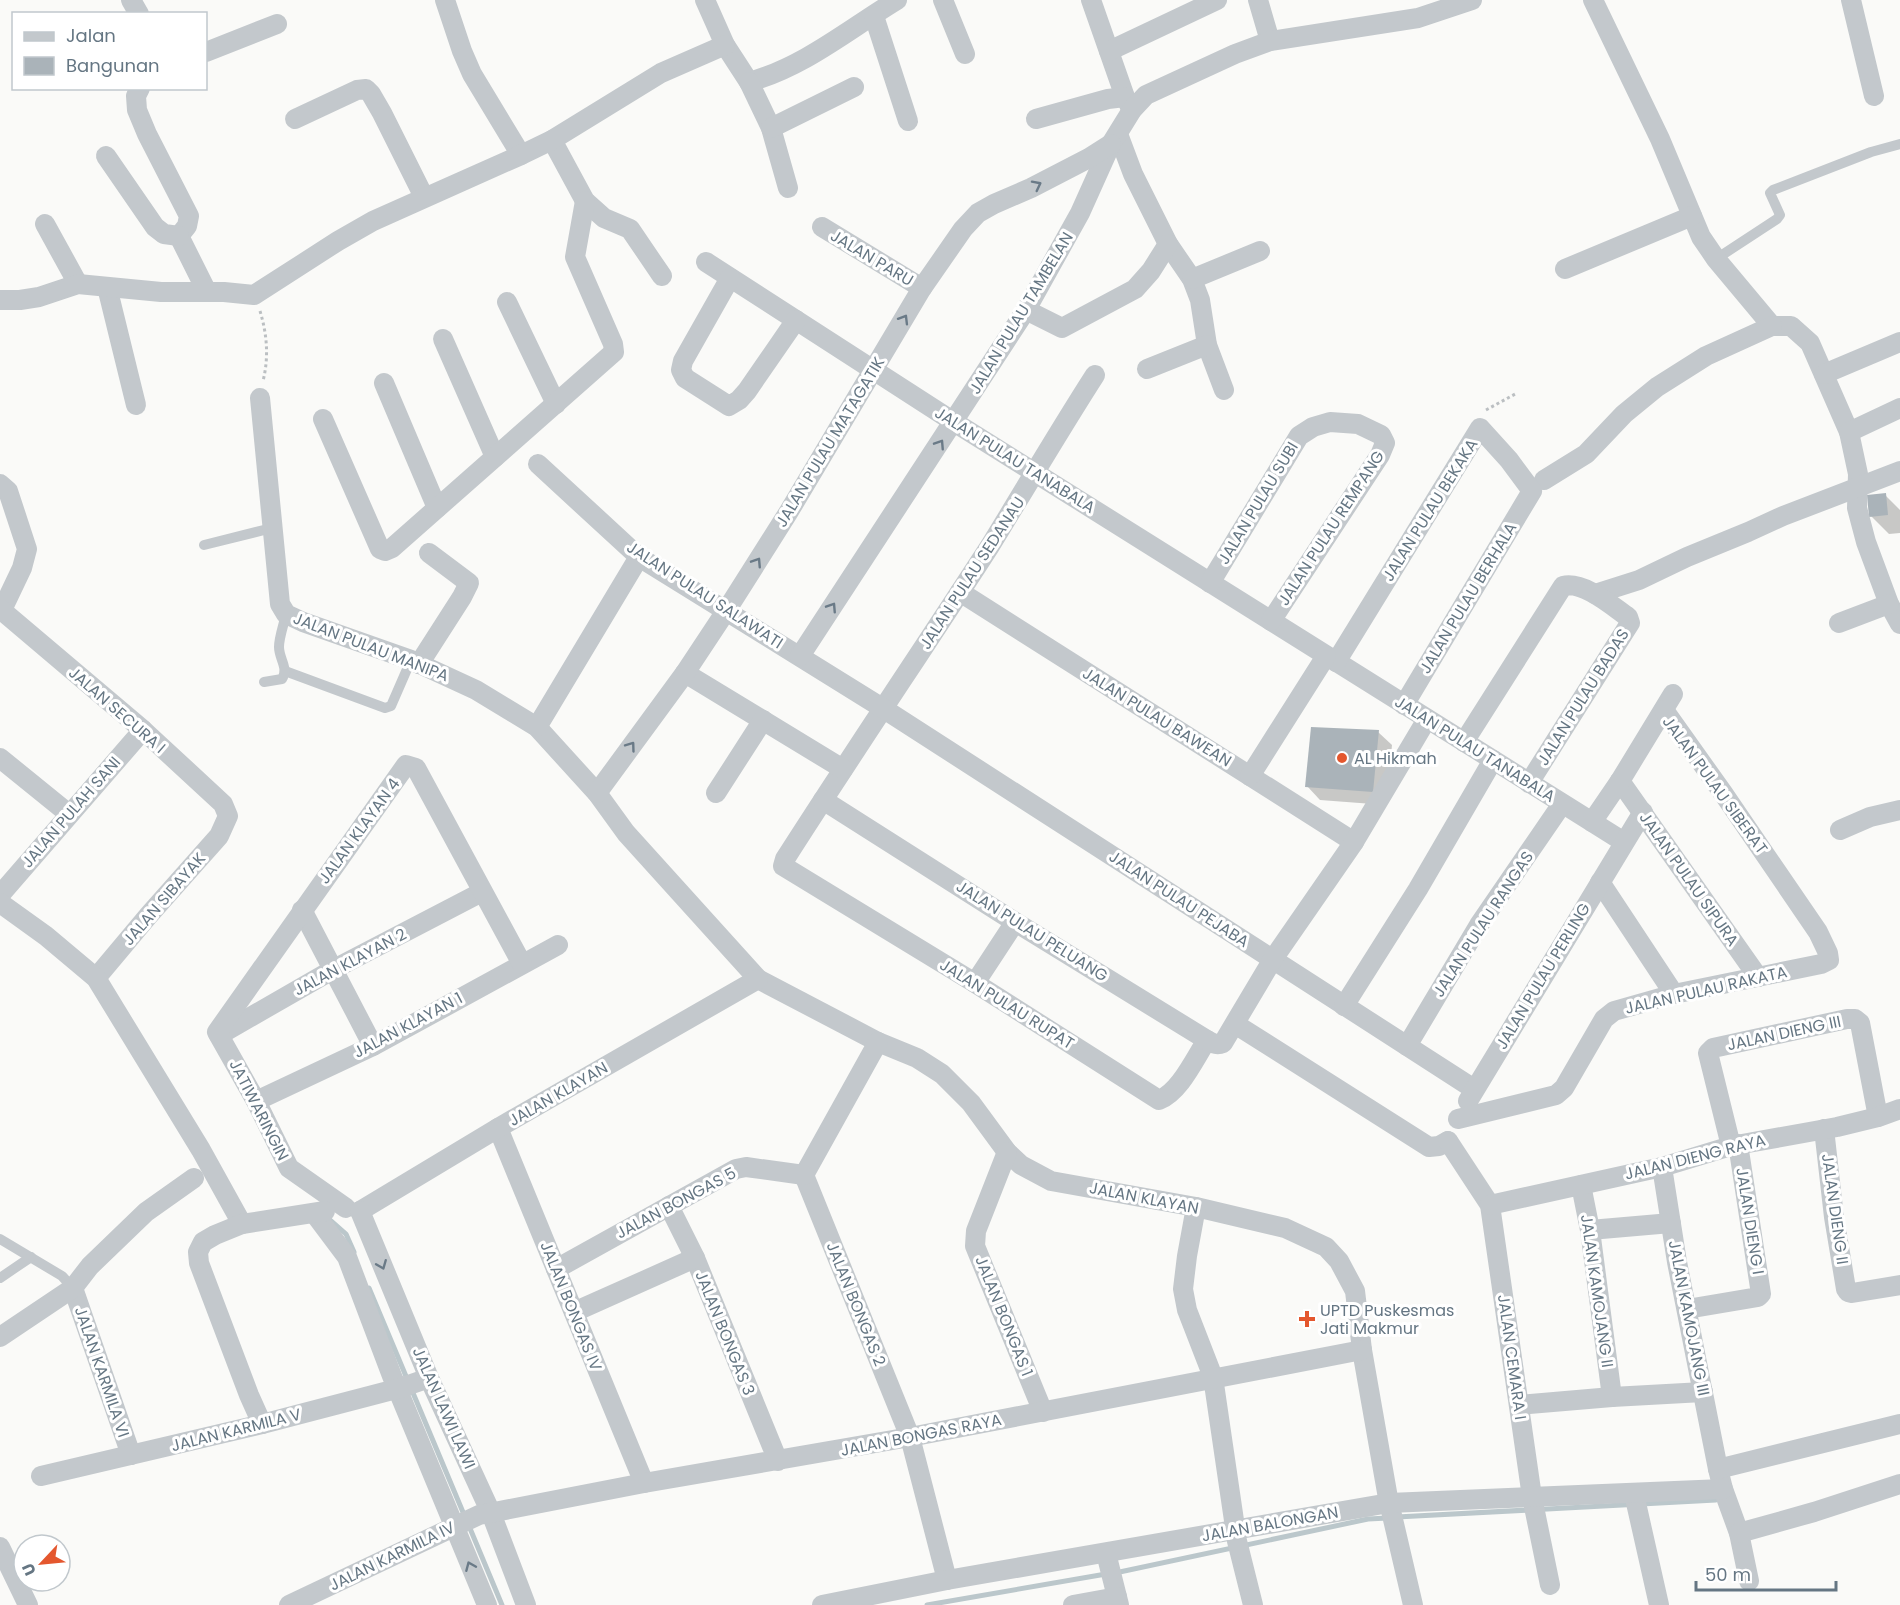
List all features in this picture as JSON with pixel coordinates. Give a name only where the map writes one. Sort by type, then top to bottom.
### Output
[{"type":"street","points":[[445,0],[472,74],[521,155]]},
{"type":"street","points":[[705,0],[725,45],[749,82],[771,128],[788,188]]},
{"type":"street","points":[[749,82],[766,78],[790,67],[897,0]]},
{"type":"street","points":[[943,0],[965,54]]},
{"type":"street","points":[[1091,0],[1129,103]]},
{"type":"street","points":[[1108,51],[1217,0]]},
{"type":"street","points":[[1258,0],[1270,41]]},
{"type":"street","points":[[1036,119],[1108,99],[1129,103],[1179,78],[1270,41],[1418,18],[1472,0]]},
{"type":"street","points":[[1593,0],[1660,139],[1701,237],[1716,259],[1772,326]]},
{"type":"street","points":[[1851,0],[1874,96]]},
{"type":"street","points":[[874,16],[908,121]]},
{"type":"street","points":[[207,52],[277,24]]},
{"type":"street","points":[[0,300],[39,297],[78,284],[161,292],[254,295],[373,221],[552,140],[661,73],[725,45]]},
{"type":"street","points":[[771,128],[854,87]]},
{"type":"street","points":[[295,119],[357,90],[366,89],[382,113],[424,197]]},
{"type":"street","points":[[139,90],[136,96],[137,110],[189,216],[187,226],[179,236]]},
{"type":"street","name":"JALAN PULAU TAMBELAN","points":[[800,656],[1026,310],[1080,213],[1129,103]]},
{"type":"street","points":[[1114,139],[1168,244],[1192,279],[1200,300],[1207,345],[1224,390]]},
{"type":"street","name":"JALAN PULAU MATAGATIK","points":[[597,793],[685,673],[788,513],[922,288],[963,229],[978,213],[1089,158],[1114,139]]},
{"type":"street","points":[[552,140],[585,201],[604,218],[630,229],[662,276]]},
{"type":"street","points":[[106,156],[155,227],[164,234],[179,236]]},
{"type":"street","points":[[323,419],[380,549],[385,551],[392,548],[614,352],[613,344],[575,257],[585,201]]},
{"type":"street","points":[[1565,269],[1692,216]]},
{"type":"street","points":[[45,224],[78,284]]},
{"type":"street","name":"JALAN PARU","points":[[822,227],[922,288]]},
{"type":"street","points":[[179,236],[207,292]]},
{"type":"street","points":[[1026,310],[1062,328],[1135,289],[1151,271],[1168,244]]},
{"type":"street","points":[[1192,279],[1260,251]]},
{"type":"street","name":"JALAN PULAU TANABALA","points":[[706,262],[954,422],[1624,842]]},
{"type":"street","points":[[730,278],[683,361],[681,370],[685,378],[729,406],[747,391],[796,320]]},
{"type":"street","points":[[107,288],[136,405]]},
{"type":"street","points":[[507,302],[556,404]]},
{"type":"street","points":[[1538,486],[1586,454],[1624,414],[1656,387],[1706,356],[1772,326],[1791,326],[1810,343],[1849,432],[1858,474],[1857,508],[1866,542],[1889,604],[1900,624]]},
{"type":"street","points":[[443,339],[495,457]]},
{"type":"street","points":[[1824,374],[1900,342]]},
{"type":"street","points":[[1147,369],[1207,345]]},
{"type":"street","name":"JALAN PULAU SEDANAU","points":[[787,869],[783,866],[785,859],[960,592],[1095,375]]},
{"type":"street","points":[[384,383],[437,508]]},
{"type":"street","name":"JALAN PULAU MANIPA","points":[[260,398],[280,604],[286,614],[415,662],[476,690],[537,727],[597,793]]},
{"type":"street","points":[[1849,432],[1900,408]]},
{"type":"street","name":"JALAN PULAU SUBI","points":[[1210,583],[1299,436],[1313,427],[1330,422],[1358,424],[1381,435]]},
{"type":"street","name":"JALAN PULAU BEKAKA","points":[[1331,659],[1480,428],[1509,460],[1538,486]]},
{"type":"street","name":"JALAN PULAU REMPANG","points":[[1271,621],[1380,455],[1385,443],[1381,435]]},
{"type":"street","name":"JALAN PULAU SALAWATI","points":[[538,464],[639,557],[884,709]]},
{"type":"street","points":[[1596,594],[1639,580],[1783,516],[1900,471]]},
{"type":"street","points":[[0,484],[8,491],[27,549],[22,568],[1,609]]},
{"type":"street","name":"JALAN PULAU BERHALA","points":[[1404,705],[1538,486]]},
{"type":"street","points":[[415,662],[462,597],[469,582],[429,553]]},
{"type":"street","points":[[537,727],[639,557]]},
{"type":"street","name":"JALAN PULAU BADAS","points":[[1464,742],[1563,586],[1570,584],[1596,594],[1628,617],[1630,623],[1529,783]]},
{"type":"street","name":"JALAN PULAU BAWEAN","points":[[960,592],[1354,842]]},
{"type":"street","points":[[1839,623],[1889,604]]},
{"type":"street","name":"JALAN SECURA I","points":[[1,609],[143,730],[223,804],[228,816]]},
{"type":"street","points":[[1250,776],[1331,659]]},
{"type":"street","points":[[685,673],[843,769]]},
{"type":"street","name":"JALAN PULAU SIBERAT","points":[[1592,822],[1668,702],[1724,793],[1818,932],[1829,960],[1821,964]]},
{"type":"street","name":"JALAN PULAU PEJABA","points":[[884,709],[1474,1089]]},
{"type":"street","points":[[1207,1040],[1216,1045],[1223,1043],[1273,959],[1354,842],[1427,719]]},
{"type":"street","points":[[716,793],[763,720]]},
{"type":"street","name":"JALAN PULAH SANI","points":[[0,895],[143,730]]},
{"type":"street","points":[[0,758],[69,814]]},
{"type":"street","points":[[1344,1006],[1418,889],[1493,760]]},
{"type":"street","name":"JALAN KLAYAN 4","points":[[218,1031],[302,909],[406,765],[416,768],[522,964]]},
{"type":"street","name":"JALAN PULAU SIPURA","points":[[1620,781],[1758,977]]},
{"type":"street","name":"JALAN KLAYAN","points":[[597,793],[626,833],[758,979],[878,1042],[917,1058],[942,1074],[971,1103],[1007,1152],[1021,1165],[1051,1181],[1196,1208],[1285,1228],[1326,1247],[1339,1261],[1355,1291],[1362,1350],[1391,1513],[1413,1605]]},
{"type":"street","name":"JALAN PULAU PELUANG","points":[[823,800],[1207,1040]]},
{"type":"street","name":"JALAN PULAU RANGAS","points":[[1407,1046],[1479,925],[1562,804]]},
{"type":"street","points":[[1840,830],[1870,817],[1900,810]]},
{"type":"street","name":"JALAN PULAU PERLING","points":[[1448,1141],[1474,1089],[1643,812]]},
{"type":"street","name":"JALAN SIBAYAK","points":[[96,978],[219,836],[228,816]]},
{"type":"street","name":"JALAN PULAU RUPAT","points":[[787,869],[975,983],[1159,1100],[1167,1097],[1176,1088],[1207,1040]]},
{"type":"street","points":[[1600,882],[1674,994]]},
{"type":"street","name":"JALAN KLAYAN 2","points":[[218,1031],[482,892]]},
{"type":"street","points":[[0,903],[46,936],[96,978],[201,1150],[242,1224]]},
{"type":"street","points":[[302,909],[373,1046]]},
{"type":"street","points":[[975,983],[1015,922]]},
{"type":"street","name":"JALAN KLAYAN 1","points":[[256,1101],[373,1046],[558,945]]},
{"type":"street","name":"JALAN PULAU RAKATA","points":[[1458,1119],[1556,1095],[1564,1088],[1604,1019],[1614,1011],[1674,994],[1821,964]]},
{"type":"street","name":"JALAN KLAYAN","points":[[353,1210],[758,979]]},
{"type":"street","name":"JALAN DIENG III","points":[[1735,1145],[1708,1053],[1713,1048],[1847,1019],[1855,1019],[1860,1023],[1878,1117]]},
{"type":"street","points":[[1235,1024],[1429,1147],[1439,1146],[1448,1141]]},
{"type":"street","name":"JATIWARINGIN","points":[[218,1031],[289,1168],[353,1210]]},
{"type":"street","points":[[804,1175],[878,1042]]},
{"type":"street","name":"JALAN DIENG RAYA","points":[[1490,1205],[1662,1167],[1735,1145],[1878,1117],[1900,1108]]},
{"type":"street","name":"JALAN BONGAS IV","points":[[498,1128],[644,1483]]},
{"type":"street","name":"JALAN DIENG II","points":[[1824,1129],[1834,1217],[1846,1289],[1852,1293],[1900,1284]]},
{"type":"street","name":"JALAN CEMARA I","points":[[1448,1141],[1490,1205],[1534,1506],[1550,1585]]},
{"type":"street","name":"JALAN DIENG I","points":[[1687,1309],[1758,1297],[1761,1294],[1735,1145]]},
{"type":"street","name":"JALAN BONGAS 1","points":[[1007,1152],[976,1231],[975,1246],[1042,1412]]},
{"type":"street","name":"JALAN BONGAS 5","points":[[556,1269],[736,1169],[746,1167],[804,1175]]},
{"type":"street","name":"JALAN KAMOJANG III","points":[[1662,1167],[1718,1469],[1739,1533],[1749,1581]]},
{"type":"street","name":"JALAN BONGAS 2","points":[[804,1175],[910,1437],[947,1580]]},
{"type":"street","points":[[0,1337],[74,1288],[90,1266],[146,1212],[194,1178]]},
{"type":"street","name":"JALAN KAMOJANG II","points":[[1581,1185],[1590,1230],[1612,1397]]},
{"type":"street","name":"JALAN BONGAS 3","points":[[669,1206],[695,1258],[778,1461]]},
{"type":"street","points":[[1196,1208],[1183,1289],[1187,1310],[1213,1377],[1237,1543],[1253,1605]]},
{"type":"street","points":[[262,1425],[199,1263],[198,1252],[203,1242],[242,1224],[314,1212],[353,1210]]},
{"type":"street","name":"JALAN LAWI LAWI","points":[[353,1210],[411,1385],[472,1519],[526,1605]]},
{"type":"street","points":[[314,1212],[347,1257],[411,1385],[472,1519],[487,1605]]},
{"type":"street","points":[[1590,1230],[1671,1223]]},
{"type":"street","points":[[574,1312],[695,1258]]},
{"type":"street","name":"JALAN KARMILA VI","points":[[74,1288],[131,1455]]},
{"type":"street","name":"JALAN BONGAS RAYA","points":[[472,1519],[644,1483],[910,1437],[1362,1350]]},
{"type":"street","name":"JALAN KARMILA V","points":[[41,1476],[262,1425],[411,1385]]},
{"type":"street","points":[[1519,1405],[1703,1392]]},
{"type":"street","points":[[1718,1469],[1900,1424]]},
{"type":"street","points":[[1739,1533],[1900,1484]]},
{"type":"street","name":"JALAN BALONGAN","points":[[822,1605],[947,1580],[1237,1543],[1391,1513],[1635,1501],[1723,1489]]},
{"type":"street","points":[[1635,1501],[1659,1605]]},
{"type":"street","name":"JALAN KARMILA IV","points":[[289,1605],[472,1519]]},
{"type":"street","points":[[0,1547],[28,1605]]},
{"type":"street","points":[[1073,1605],[1117,1598],[1108,1560]]},
{"type":"lane","points":[[1716,259],[1777,219],[1780,215],[1770,193],[1779,186],[1871,152],[1900,144]]},
{"type":"lane","points":[[204,544],[272,528]]},
{"type":"lane","points":[[264,682],[282,679],[285,671],[279,648],[286,614]]},
{"type":"lane","points":[[285,671],[385,708],[391,706],[415,662]]},
{"type":"lane","points":[[0,1239],[62,1276],[74,1288]]},
{"type":"lane","points":[[0,1278],[31,1257]]},
{"type":"path","points":[[254,295],[266,328],[267,363],[260,398]]},
{"type":"path","points":[[1480,428],[1485,410],[1517,393]]},
{"type":"building","points":[[1886,493],[1888,515],[1869,517],[1867,495]]},
{"type":"building","name":"AL Hikmah","points":[[1311,727],[1379,730],[1373,792],[1305,787]]},
{"type":"waterway","points":[[329,1219],[346,1234],[354,1252]]},
{"type":"waterway","points":[[369,1288],[465,1517]]},
{"type":"waterway","points":[[1397,1517],[1716,1500]]},
{"type":"waterway","points":[[1115,1573],[1368,1519],[1388,1518]]},
{"type":"waterway","points":[[469,1526],[502,1605]]},
{"type":"waterway","points":[[927,1605],[1106,1574]]},
{"type":"place","name":"AL Hikmah","points":[[1342,758]]},
{"type":"place","name":"UPTD Puskesmas Jati Makmur","points":[[1307,1319]]}]
